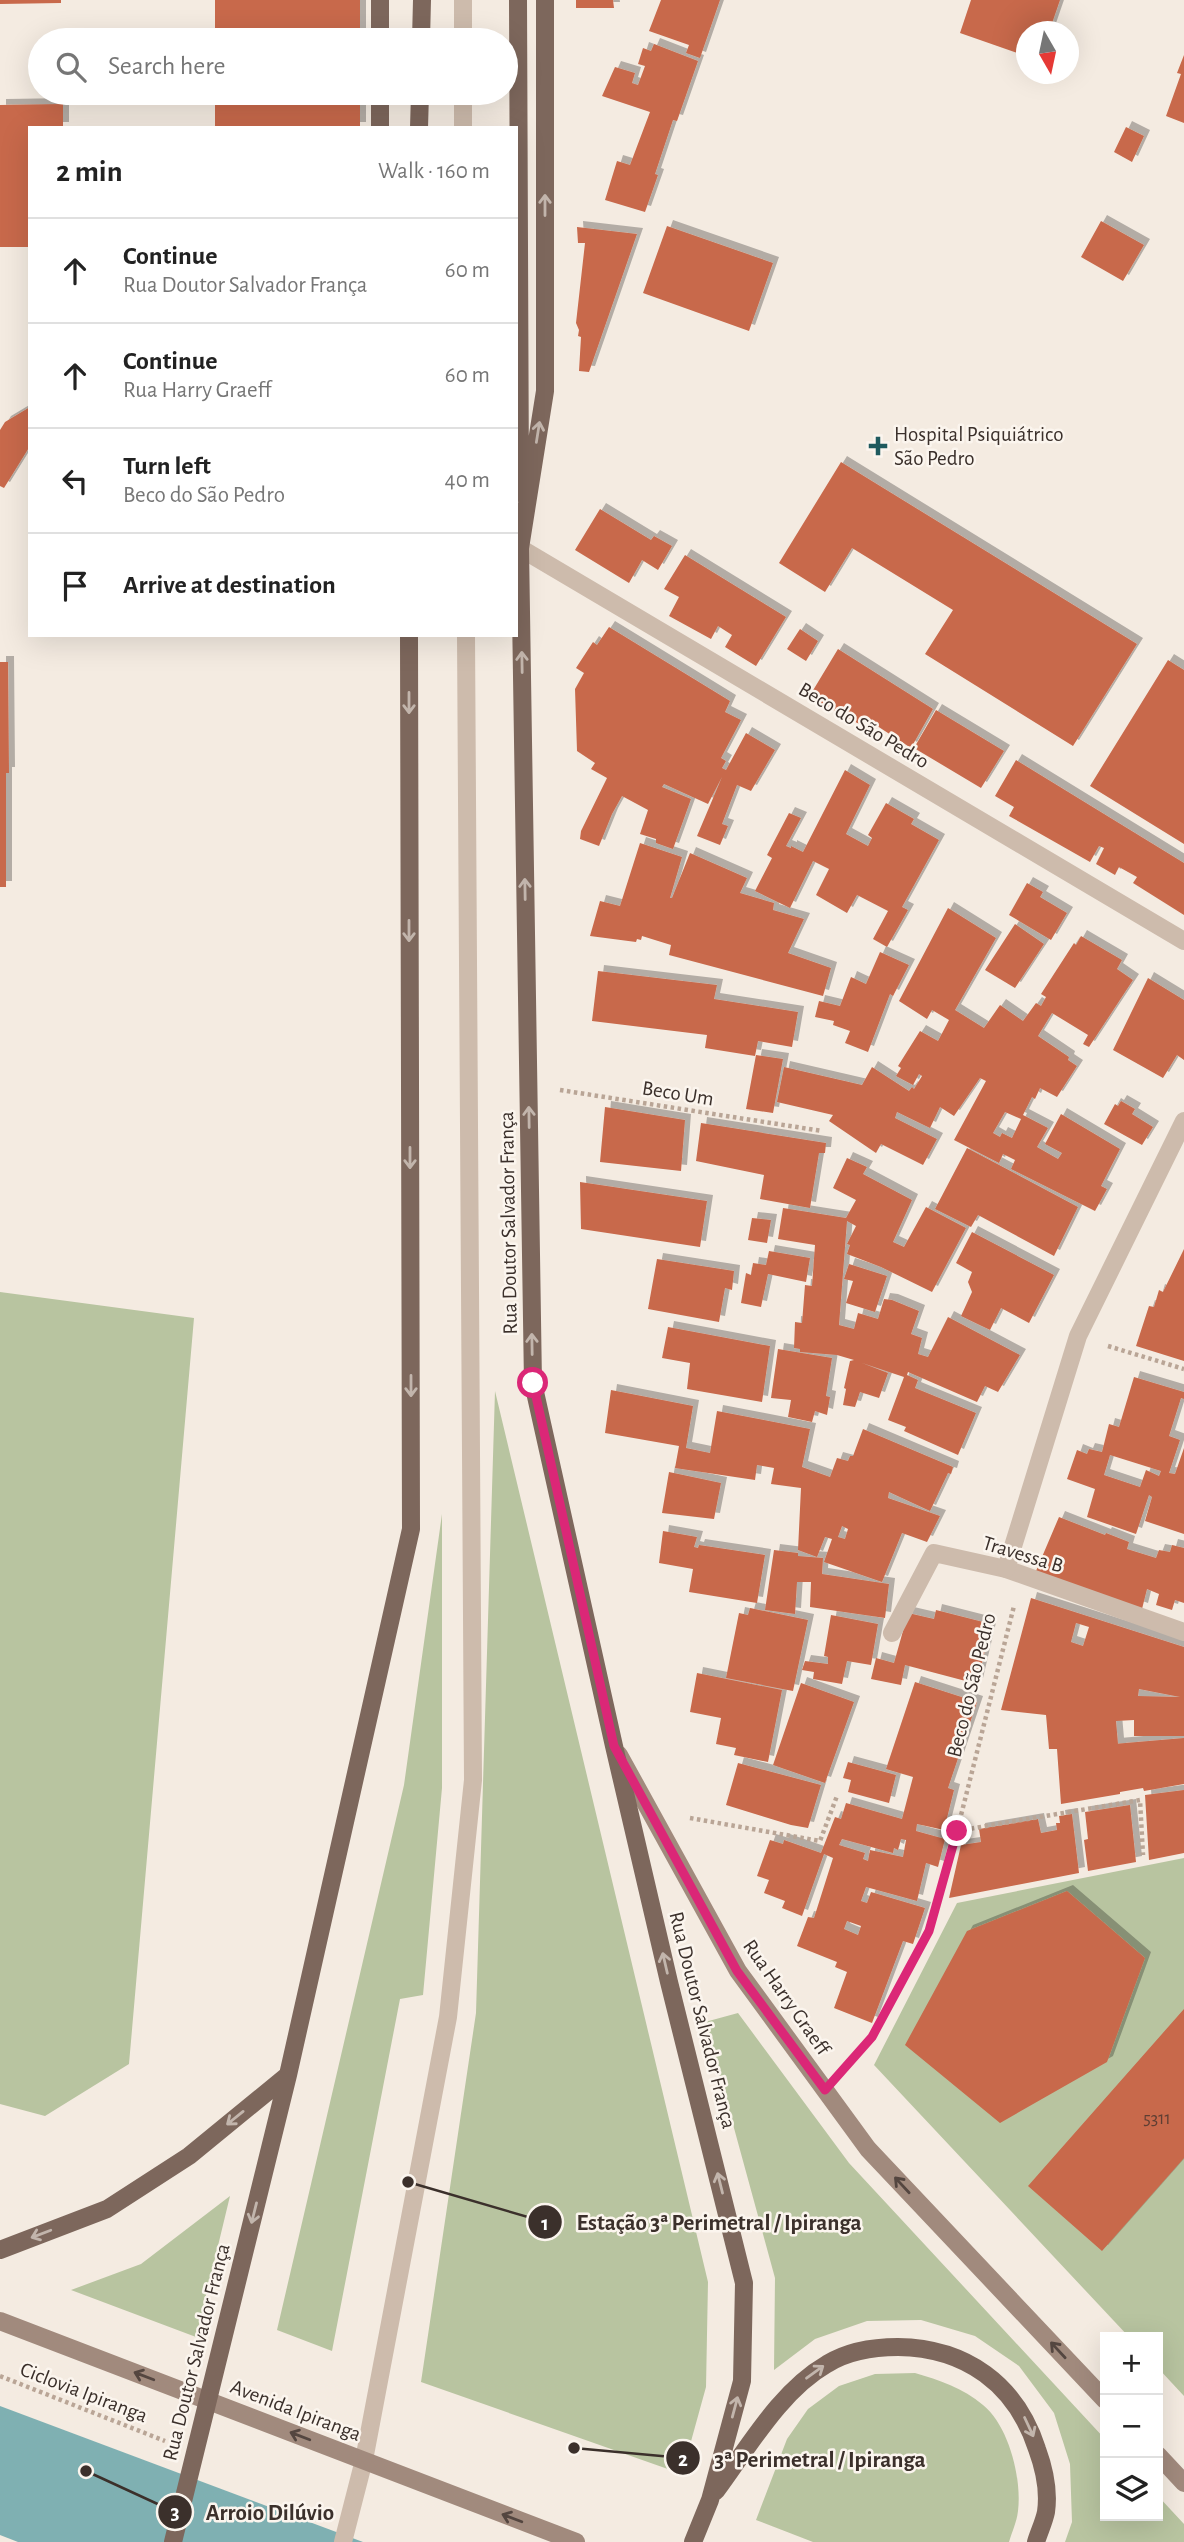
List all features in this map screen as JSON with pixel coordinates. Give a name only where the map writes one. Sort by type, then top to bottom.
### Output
[{"type":"main road","points":[[380,0],[380,28]]},
{"type":"main road","points":[[421,28],[422,0]]},
{"type":"main road","points":[[518,0],[520,548]]},
{"type":"main road","name":"Rua Doutor Salvador França","points":[[545,0],[545,391],[520,548],[533,1383],[672,1995],[744,2283],[742,2381],[710,2500],[693,2542]]},
{"type":"main road","points":[[380,105],[380,126]]},
{"type":"main road","points":[[419,126],[420,105]]},
{"type":"main road","name":"Rua Doutor Salvador França","points":[[173,2542],[288,2075],[411,1529],[408,637]]},
{"type":"main road","name":"Rua Harry Graeff","points":[[614,1746],[737,1971],[868,2149],[1101,2395]]},
{"type":"main road","points":[[0,2250],[107,2209],[189,2156],[288,2075]]},
{"type":"main road","name":"Avenida Ipiranga","points":[[0,2321],[576,2542]]},
{"type":"main road","points":[[710,2500],[793,2388],[810,2375],[828,2362],[872,2347],[919,2347],[963,2360],[1002,2386],[1029,2424],[1044,2468],[1045,2479],[1046,2511],[1036,2542]]},
{"type":"main road","points":[[1161,2458],[1184,2483]]},
{"type":"street","points":[[463,0],[463,28]]},
{"type":"street","points":[[463,105],[463,126]]},
{"type":"street","name":"Beco do São Pedro","points":[[520,548],[1184,941]]},
{"type":"street","points":[[343,2542],[364,2460],[448,2017],[473,1780],[466,637]]},
{"type":"street","points":[[1006,1569],[1078,1336],[1184,1121]]},
{"type":"street","name":"Travessa B","points":[[892,1633],[934,1553],[1006,1569],[1184,1632]]},
{"type":"path","name":"Beco Um","points":[[528,1086],[822,1131]]},
{"type":"path","points":[[1078,1336],[1184,1369]]},
{"type":"path","name":"Beco do São Pedro","points":[[825,2090],[872,2037],[929,1931],[1014,1608],[1006,1569]]},
{"type":"path","points":[[649,1811],[820,1841],[837,1796]]},
{"type":"path","points":[[957,1831],[1140,1800],[1143,1854]]},
{"type":"path","name":"Ciclovia Ipiranga","points":[[0,2376],[193,2459]]},
{"type":"green space","points":[[0,1292],[194,1318],[129,2064],[45,2116],[0,2104]]},
{"type":"green space","points":[[495,1391],[708,2282],[706,2387],[682,2474],[421,2382],[476,2013]]},
{"type":"green space","points":[[442,1514],[442,1788],[423,1995],[400,1999],[332,2351],[277,2330],[404,1785]]},
{"type":"green space","points":[[1184,1858],[1184,2396],[1163,2373],[1163,2332],[1124,2332],[874,2065],[957,1903]]},
{"type":"green space","points":[[738,2013],[849,2163],[1100,2434],[1100,2521],[1163,2521],[1163,2501],[1184,2524],[1184,2542],[1065,2542],[1072,2522],[1070,2464],[1054,2413],[1019,2366],[975,2336],[921,2320],[867,2321],[815,2339],[774,2370],[775,2278],[705,2022]]},
{"type":"green space","points":[[230,2196],[196,2337],[71,2290],[141,2264]]},
{"type":"green space","points":[[915,2373],[959,2389],[983,2405],[1000,2426],[1012,2454],[1018,2484],[1017,2515],[1009,2542],[813,2542],[756,2520],[787,2439],[808,2409],[839,2386],[875,2374]]},
{"type":"water","points":[[0,2406],[363,2542],[18,2542],[0,2535]]},
{"type":"building","points":[[0,0],[61,0],[61,3],[0,4]]},
{"type":"building","points":[[215,0],[360,0],[360,28],[215,28]]},
{"type":"building","points":[[576,0],[613,0],[614,8],[576,8]]},
{"type":"building","points":[[661,0],[720,0],[700,58],[686,53],[689,45],[649,31]]},
{"type":"building","points":[[971,0],[1060,0],[1053,21],[1016,21],[1016,53],[960,33]]},
{"type":"building","points":[[654,44],[698,61],[677,121],[673,120],[645,212],[605,200],[617,161],[630,165],[650,112],[602,96],[615,67],[635,73],[632,83],[638,85],[645,66],[638,64],[643,48],[651,51]]},
{"type":"building","points":[[1184,55],[1184,123],[1166,116],[1181,74],[1177,73]]},
{"type":"building","points":[[0,105],[63,105],[63,126],[28,126],[28,247],[0,247]]},
{"type":"building","points":[[215,105],[360,105],[360,126],[215,126]]},
{"type":"building","points":[[1126,127],[1144,136],[1132,162],[1114,152]]},
{"type":"building","points":[[1101,221],[1144,245],[1123,281],[1081,257]]},
{"type":"building","points":[[667,226],[773,263],[749,331],[643,293]]},
{"type":"building","points":[[577,227],[637,234],[589,372],[579,371],[581,337],[578,336],[576,323],[585,243],[578,243]]},
{"type":"building","points":[[28,408],[28,449],[4,488],[0,486],[0,430],[5,422]]},
{"type":"building","points":[[841,462],[1137,644],[1073,746],[925,654],[953,610],[852,548],[825,592],[779,563]]},
{"type":"building","points":[[600,509],[651,540],[654,536],[672,546],[658,570],[642,560],[629,583],[575,550]]},
{"type":"building","points":[[685,555],[786,617],[756,666],[725,647],[732,635],[718,626],[711,639],[669,616],[679,597],[664,589]]},
{"type":"building","points":[[609,627],[730,701],[725,712],[741,720],[721,758],[726,761],[722,768],[726,770],[746,733],[775,750],[751,791],[737,785],[722,824],[728,826],[720,845],[697,836],[722,777],[708,804],[664,784],[662,787],[691,799],[673,849],[640,834],[648,810],[622,796],[599,846],[580,839],[581,831],[607,778],[591,769],[595,763],[577,751],[575,689],[584,673],[576,668],[593,642],[597,645]]},
{"type":"building","points":[[800,629],[818,641],[806,661],[787,649]]},
{"type":"building","points":[[838,649],[933,709],[911,748],[865,718],[861,725],[814,700],[812,692]]},
{"type":"building","points":[[1168,660],[1184,670],[1184,844],[1090,786]]},
{"type":"building","points":[[0,662],[8,662],[6,887],[0,887]]},
{"type":"building","points":[[936,710],[1004,751],[981,788],[914,748]]},
{"type":"building","points":[[1016,760],[1184,863],[1184,915],[1133,883],[1137,877],[1119,867],[1115,875],[1096,864],[1104,848],[1099,846],[1090,862],[1009,816],[1014,807],[995,796]]},
{"type":"building","points":[[845,770],[870,785],[846,834],[868,846],[872,838],[868,835],[886,803],[914,819],[911,824],[939,840],[902,907],[908,910],[887,947],[873,939],[888,911],[857,895],[847,913],[816,895],[829,869],[813,861],[790,908],[755,891],[772,858],[767,855],[789,813],[801,818],[786,846],[803,852]]},
{"type":"building","points":[[640,843],[682,857],[670,898],[690,853],[747,878],[740,893],[774,903],[773,910],[804,919],[788,953],[831,968],[823,996],[669,955],[671,945],[642,936],[641,940],[637,939],[636,942],[590,936],[600,901],[620,906]]},
{"type":"building","points":[[1027,883],[1043,892],[1040,897],[1067,913],[1051,940],[1009,915]]},
{"type":"building","points":[[948,908],[996,938],[955,1010],[984,1028],[1000,1005],[1023,1021],[1036,1003],[1041,1006],[1046,997],[1041,994],[1081,936],[1122,960],[1117,969],[1133,980],[1089,1047],[1083,1044],[1088,1035],[1052,1013],[1038,1036],[1069,1057],[1068,1060],[1077,1066],[1057,1097],[1040,1088],[1023,1115],[1048,1128],[1037,1147],[1058,1159],[1062,1153],[1045,1144],[1061,1114],[1120,1149],[1101,1186],[1107,1189],[1095,1211],[1011,1169],[1015,1160],[1003,1154],[999,1163],[954,1140],[986,1081],[980,1078],[954,1116],[940,1107],[930,1128],[897,1112],[895,1118],[937,1139],[923,1165],[881,1144],[876,1153],[829,1121],[833,1115],[777,1102],[784,1067],[862,1085],[872,1067],[909,1091],[912,1087],[914,1089],[922,1076],[919,1074],[913,1085],[896,1076],[901,1068],[898,1066],[920,1031],[938,1041],[949,1020],[932,1010],[927,1019],[899,1001]],"holes":[[[1005,1112],[1021,1119],[1012,1138],[1002,1133],[1000,1137],[993,1133]]]},
{"type":"building","points":[[1015,924],[1044,944],[1015,988],[985,970]]},
{"type":"building","points":[[880,952],[909,965],[893,996],[890,994],[868,1052],[845,1043],[850,1031],[833,1025],[834,1021],[815,1017],[819,1001],[840,1006],[851,977],[866,984]]},
{"type":"building","points":[[598,971],[717,985],[714,999],[798,1012],[792,1047],[758,1041],[755,1056],[705,1048],[707,1035],[592,1021]]},
{"type":"building","points":[[1148,978],[1184,1000],[1184,1060],[1177,1055],[1163,1078],[1113,1050]]},
{"type":"building","points":[[756,1055],[783,1059],[773,1113],[746,1109]]},
{"type":"building","points":[[1121,1101],[1135,1109],[1132,1114],[1153,1127],[1142,1145],[1104,1124],[1115,1104],[1118,1106]]},
{"type":"building","points":[[605,1107],[685,1120],[681,1171],[600,1162]]},
{"type":"building","points":[[701,1123],[826,1143],[825,1153],[819,1153],[810,1208],[760,1199],[764,1175],[696,1161]]},
{"type":"building","points":[[967,1148],[1078,1207],[1054,1256],[978,1215],[971,1227],[935,1209]]},
{"type":"building","points":[[847,1158],[867,1167],[863,1174],[912,1200],[893,1242],[904,1247],[926,1207],[966,1228],[932,1292],[847,1254],[850,1245],[847,1244],[856,1226],[847,1221],[839,1325],[854,1329],[858,1313],[878,1319],[884,1299],[892,1300],[919,1311],[911,1334],[922,1338],[918,1354],[928,1357],[948,1317],[1020,1355],[998,1392],[985,1386],[977,1402],[908,1372],[907,1375],[918,1380],[915,1388],[976,1413],[958,1455],[904,1431],[906,1427],[888,1420],[904,1377],[862,1363],[888,1373],[879,1398],[860,1392],[855,1407],[843,1405],[850,1361],[854,1360],[837,1355],[800,1352],[800,1349],[794,1348],[795,1322],[802,1323],[805,1285],[812,1286],[815,1245],[778,1239],[783,1208],[846,1218],[856,1200],[833,1188]]},
{"type":"building","points":[[580,1182],[707,1201],[700,1247],[581,1229]]},
{"type":"building","points":[[752,1218],[771,1220],[767,1243],[748,1240]]},
{"type":"building","points":[[972,1232],[1054,1275],[1029,1323],[1001,1308],[990,1330],[961,1316],[972,1292],[968,1282],[972,1272],[956,1263]]},
{"type":"building","points":[[1184,1249],[1184,1361],[1136,1346],[1149,1306],[1154,1307],[1159,1290],[1163,1292]]},
{"type":"building","points":[[769,1251],[810,1258],[806,1282],[768,1274],[761,1307],[741,1303],[746,1273],[751,1275],[753,1263],[766,1265]]},
{"type":"building","points":[[657,1259],[734,1271],[732,1290],[725,1288],[719,1322],[648,1309]]},
{"type":"building","points":[[849,1264],[887,1276],[875,1312],[846,1303],[853,1281],[844,1279]]},
{"type":"building","points":[[668,1327],[770,1346],[762,1402],[687,1389],[690,1363],[662,1358]]},
{"type":"building","points":[[778,1349],[832,1358],[826,1396],[830,1397],[827,1415],[815,1411],[812,1422],[788,1417],[791,1400],[771,1398]]},
{"type":"building","points":[[1134,1377],[1184,1392],[1184,1399],[1181,1398],[1169,1436],[1180,1440],[1169,1473],[1175,1474],[1184,1448],[1184,1534],[1145,1521],[1152,1497],[1149,1495],[1136,1534],[1087,1517],[1095,1489],[1067,1479],[1077,1450],[1087,1454],[1089,1449],[1102,1452],[1109,1424],[1119,1427]],"holes":[[[1110,1455],[1161,1471],[1159,1476],[1146,1470],[1140,1487],[1104,1475]]]},
{"type":"building","points":[[611,1390],[693,1406],[686,1448],[710,1453],[717,1411],[810,1429],[802,1467],[830,1477],[837,1458],[848,1461],[850,1456],[853,1456],[863,1429],[953,1467],[930,1511],[889,1492],[888,1498],[940,1516],[927,1542],[902,1533],[882,1582],[824,1562],[832,1539],[825,1537],[817,1557],[798,1550],[801,1488],[771,1484],[774,1468],[757,1465],[755,1480],[675,1468],[679,1446],[605,1433]],"holes":[[[842,1526],[848,1529],[845,1539],[838,1537]]]},
{"type":"building","points":[[669,1472],[721,1483],[714,1519],[662,1513]]},
{"type":"building","points":[[1059,1517],[1129,1542],[1127,1549],[1156,1558],[1159,1550],[1170,1552],[1172,1545],[1184,1548],[1184,1603],[1175,1600],[1172,1610],[1156,1605],[1159,1594],[1147,1589],[1142,1609],[1036,1571]]},
{"type":"building","points":[[663,1531],[697,1537],[694,1547],[698,1548],[699,1545],[765,1555],[757,1603],[689,1592],[693,1569],[659,1563]]},
{"type":"building","points":[[774,1550],[823,1558],[822,1574],[889,1584],[885,1618],[810,1607],[811,1582],[797,1582],[795,1614],[765,1610]]},
{"type":"building","points":[[1031,1598],[1184,1647],[1184,1736],[1134,1736],[1134,1720],[1116,1721],[1118,1744],[1184,1738],[1184,1784],[1144,1791],[1143,1788],[1061,1804],[1057,1749],[1049,1749],[1046,1715],[1001,1710]],"holes":[[[1076,1623],[1089,1627],[1083,1646],[1071,1642]],[[1139,1689],[1180,1697],[1138,1696]]]},
{"type":"building","points":[[750,1608],[808,1620],[793,1691],[726,1678],[739,1613],[748,1615]]},
{"type":"building","points":[[936,1610],[991,1624],[977,1684],[905,1665],[901,1685],[871,1679],[876,1658],[894,1663],[908,1613],[934,1619]]},
{"type":"building","points":[[831,1615],[878,1624],[871,1665],[847,1661],[842,1684],[813,1679],[814,1672],[802,1670],[805,1661],[828,1664],[828,1657],[824,1656]]},
{"type":"building","points":[[697,1673],[782,1690],[768,1762],[734,1755],[736,1748],[716,1744],[721,1718],[690,1712]]},
{"type":"building","points":[[915,1682],[977,1702],[948,1788],[954,1790],[944,1830],[917,1824],[916,1831],[945,1839],[938,1867],[926,1863],[917,1901],[866,1887],[861,1901],[867,1903],[871,1892],[925,1908],[913,1944],[903,1941],[872,2023],[834,2008],[847,1972],[835,1967],[837,1962],[797,1946],[808,1917],[814,1918],[833,1858],[824,1854],[802,1916],[782,1908],[785,1901],[764,1893],[769,1880],[757,1876],[770,1840],[783,1844],[784,1840],[821,1853],[835,1817],[841,1819],[846,1803],[902,1819],[913,1777],[886,1769]],"holes":[[[842,1839],[893,1853],[894,1848],[898,1850],[901,1839],[906,1840],[903,1857],[870,1850],[868,1861],[863,1859],[865,1853],[839,1845]],[[847,1921],[861,1926],[858,1935],[844,1929]]]},
{"type":"building","points":[[801,1683],[854,1702],[825,1783],[773,1765]]},
{"type":"building","points":[[848,1762],[896,1775],[889,1803],[848,1792],[851,1780],[843,1778]]},
{"type":"building","points":[[738,1763],[821,1785],[808,1828],[726,1805]]},
{"type":"building","points":[[1184,1790],[1184,1853],[1149,1860],[1145,1795]]},
{"type":"building","points":[[1130,1805],[1136,1862],[1088,1871],[1084,1840],[1088,1839],[1085,1812]]},
{"type":"building","points":[[1072,1814],[1079,1873],[949,1898],[961,1845],[981,1842],[979,1829],[1038,1819],[1041,1833],[1057,1830],[1059,1816]]},
{"type":"building","points":[[1067,1891],[1145,1958],[1107,2062],[1000,2123],[905,2045],[967,1931]]},
{"type":"building","points":[[1184,2009],[1184,2158],[1102,2251],[1028,2186]]},
{"type":"place","name":"Hospital Psiquiátrico São Pedro","points":[[878,446]]},
{"type":"place","name":"Estação 3ª Perimetral / Ipiranga","points":[[408,2182]]},
{"type":"place","name":"3ª Perimetral / Ipiranga","points":[[574,2448]]},
{"type":"place","name":"Arroio Dilúvio","points":[[86,2471]]},
{"type":"route","points":[[533,1383],[614,1746],[737,1971],[825,2090],[872,2037],[929,1931],[957,1831]]}]
